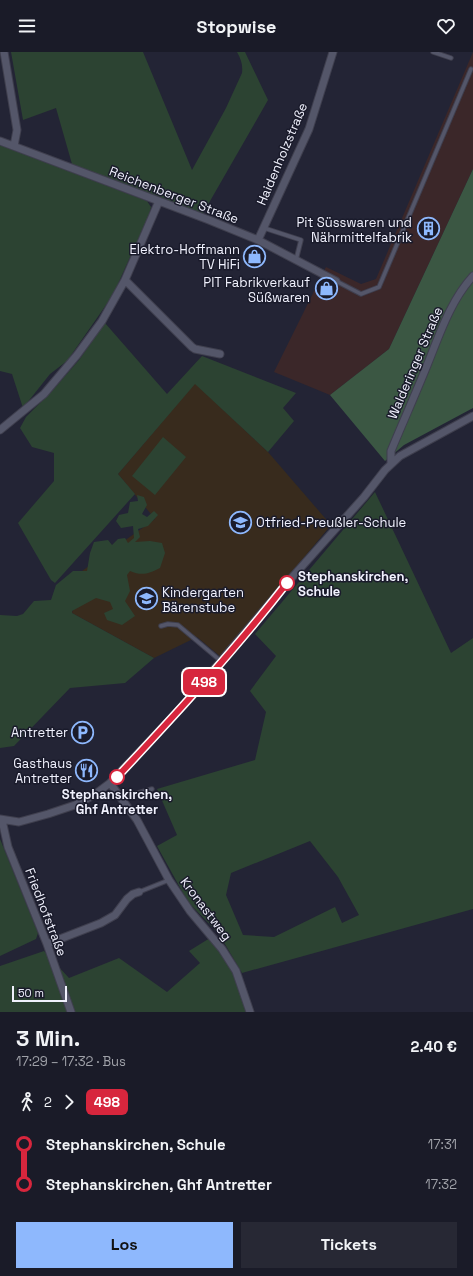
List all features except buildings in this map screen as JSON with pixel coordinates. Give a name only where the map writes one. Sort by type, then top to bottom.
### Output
[{"type":"street","points":[[4,52],[17,130],[14,146]]},
{"type":"street","name":"Haidenholzstraße","points":[[258,240],[309,128],[333,52]]},
{"type":"street","name":"Reichenberger Straße","points":[[0,141],[258,240],[336,281]]},
{"type":"street","points":[[0,430],[44,394],[102,321],[125,280],[159,201]]},
{"type":"street","name":"Walderinger Straße","points":[[391,464],[391,451],[444,323],[455,300],[466,283],[473,276]]},
{"type":"street","points":[[125,280],[192,347],[195,349],[220,354]]},
{"type":"street","points":[[1,819],[19,822],[54,811],[75,804],[94,795],[110,783],[183,706],[222,662],[287,583],[364,497],[391,464],[400,456],[473,416]]},
{"type":"street","name":"Kronastweg","points":[[110,783],[136,820],[169,880],[190,911],[222,949],[236,971],[250,1012]]},
{"type":"street","name":"Friedhofstraße","points":[[1,819],[8,848],[47,944],[71,1012]]},
{"type":"street","points":[[47,944],[101,923],[115,915],[127,899],[133,894],[139,892]]},
{"type":"lane","points":[[433,52],[451,58]]},
{"type":"lane","points":[[336,281],[360,294],[379,287],[471,69]]},
{"type":"lane","points":[[264,228],[301,240],[296,261]]},
{"type":"lane","points":[[160,626],[168,624],[178,625],[222,662]]},
{"type":"lane","points":[[121,799],[152,789]]},
{"type":"lane","points":[[139,892],[169,880]]},
{"type":"shaded area","points":[[473,52],[473,169],[389,349],[330,395],[274,372],[326,267],[361,284],[376,279]]},
{"type":"shaded area","name":"Otfried-Preußler-Schule","points":[[195,383],[268,452],[331,525],[221,657],[197,637],[154,658],[72,613],[82,571],[155,519],[118,474]]},
{"type":"green space","points":[[11,52],[143,52],[192,170],[226,108],[242,73],[240,57],[237,52],[245,52],[268,100],[202,215],[72,164],[56,108],[23,120]]},
{"type":"green space","points":[[0,145],[147,201],[151,207],[149,215],[113,295],[67,361],[50,374],[23,408],[12,374],[0,371]]},
{"type":"green space","points":[[473,169],[473,408],[404,445],[385,461],[330,395],[389,349]]},
{"type":"green space","points":[[105,323],[167,394],[202,356],[296,393],[283,408],[294,421],[268,452],[195,384],[118,474],[135,494],[55,583],[51,580],[18,523],[54,481],[54,453],[32,447],[20,428],[26,417],[52,391],[79,360]]},
{"type":"green space","points":[[163,437],[186,457],[155,495],[132,476]]},
{"type":"green space","points":[[375,492],[451,653],[473,638],[473,909],[242,973],[219,934],[188,902],[157,846],[177,835],[157,789],[255,760],[266,712],[250,691],[276,656],[255,634]],"holes":[[[310,841],[338,877],[359,915],[342,923],[335,907],[274,937],[243,935],[226,895],[231,873]]]},
{"type":"green space","points":[[137,495],[144,497],[147,505],[142,514],[147,517],[154,511],[158,515],[148,526],[138,529],[140,537],[135,542],[150,541],[162,543],[165,553],[160,568],[145,574],[130,571],[127,575],[130,591],[125,601],[135,616],[122,625],[107,620],[104,613],[113,609],[110,602],[96,598],[72,611],[72,613],[154,658],[125,683],[70,688],[14,746],[0,748],[0,615],[17,616],[23,614],[34,601],[51,600],[56,585],[73,571],[87,571],[90,553],[94,542],[108,540],[112,545],[118,539],[125,538],[128,543],[134,538],[133,526],[121,528],[116,521],[119,515],[128,513],[130,502],[138,501]]},
{"type":"green space","points":[[0,839],[38,933],[36,939],[0,956]]},
{"type":"green space","points":[[210,938],[232,971],[247,1012],[0,1012],[0,966],[44,951],[69,978],[119,958],[167,992],[200,963],[189,951]]},
{"type":"bus line","name":"498","points":[[117,777],[183,706],[256,622],[287,583]]},
{"type":"place","name":"Pit Süsswaren und Nährmittelfabrik","points":[[428,229]]},
{"type":"place","name":"Elektro-Hoffmann TV HiFi","points":[[255,256]]},
{"type":"place","name":"PIT Fabrikverkauf Süßwaren","points":[[326,289]]},
{"type":"place","name":"Otfried-Preußler-Schule","points":[[240,522]]},
{"type":"place","name":"Stephanskirchen, Schule","points":[[287,583]]},
{"type":"place","name":"Kindergarten Bärenstube","points":[[146,599]]},
{"type":"place","name":"Antretter","points":[[83,732]]},
{"type":"place","name":"Gasthaus Antretter","points":[[87,770]]},
{"type":"place","name":"Stephanskirchen, Ghf Antretter","points":[[117,777]]}]
